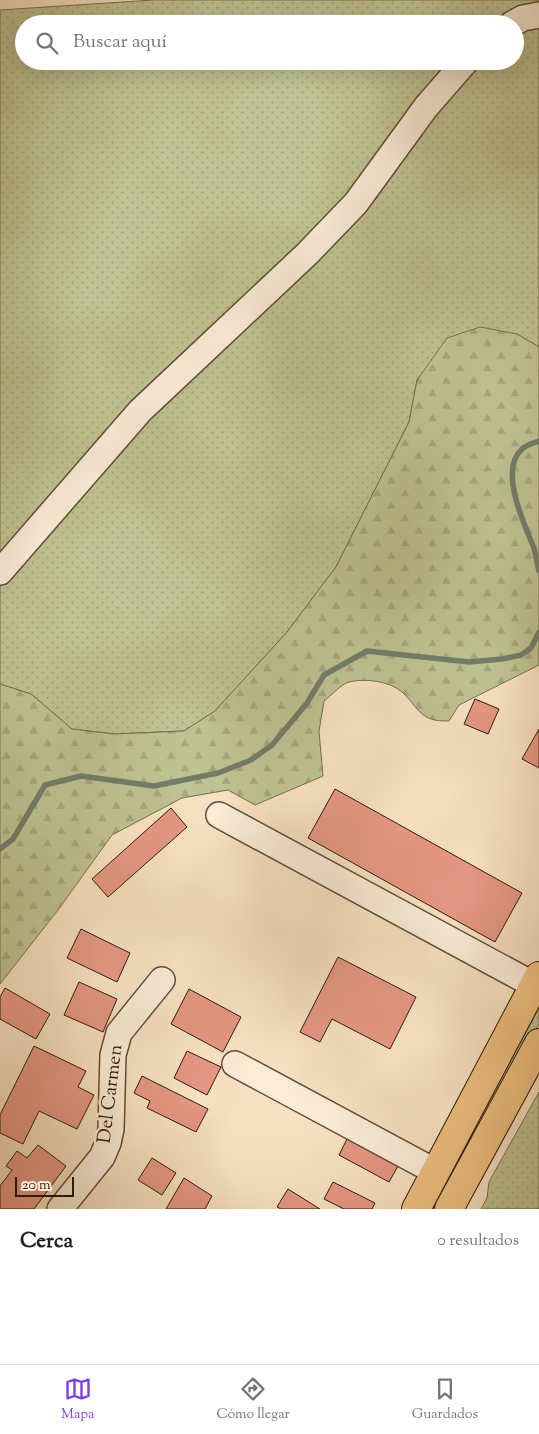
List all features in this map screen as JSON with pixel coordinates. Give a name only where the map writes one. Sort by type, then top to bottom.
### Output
[{"type":"main road","points":[[416,1209],[536,981]]},
{"type":"main road","points":[[449,1209],[539,1043]]},
{"type":"street","points":[[524,18],[539,16]]},
{"type":"street","points":[[0,572],[140,411],[308,253],[356,203],[426,108],[458,70]]},
{"type":"street","points":[[219,815],[536,981]]},
{"type":"street","name":"Del Carmen","points":[[60,1209],[102,1157],[108,1143],[111,1129],[113,1054],[119,1033],[162,980]]},
{"type":"street","points":[[235,1064],[436,1172]]},
{"type":"green space","points":[[153,0],[539,0],[539,347],[517,334],[417,380],[409,422],[336,567],[287,632],[215,711],[184,731],[114,734],[72,729],[31,694],[0,684],[0,10]]},
{"type":"green space","points":[[480,327],[517,334],[539,347],[539,665],[459,705],[449,721],[439,721],[426,717],[402,692],[391,685],[369,681],[346,683],[324,701],[319,731],[323,776],[255,805],[228,790],[182,798],[112,835],[58,910],[0,984],[0,684],[31,694],[72,729],[114,734],[184,731],[215,711],[287,632],[336,567],[409,422],[417,380],[447,338]]},
{"type":"green space","points":[[539,1008],[539,1024],[440,1209],[432,1209]]},
{"type":"green space","points":[[539,1092],[539,1209],[481,1209],[487,1198],[489,1182]]},
{"type":"building","points":[[475,699],[499,709],[488,734],[464,724]]},
{"type":"building","points":[[539,729],[539,768],[522,759]]},
{"type":"building","points":[[335,789],[522,893],[495,942],[308,838]]},
{"type":"building","points":[[171,808],[187,827],[108,897],[92,879]]},
{"type":"building","points":[[81,929],[130,953],[117,982],[67,958]]},
{"type":"building","points":[[338,957],[416,997],[390,1049],[332,1019],[320,1042],[300,1032]]},
{"type":"building","points":[[79,982],[117,999],[103,1032],[64,1015]]},
{"type":"building","points":[[5,988],[50,1014],[36,1039],[0,1019],[0,997]]},
{"type":"building","points":[[189,989],[241,1017],[223,1052],[171,1024]]},
{"type":"building","points":[[34,1046],[86,1071],[78,1087],[94,1095],[77,1129],[39,1111],[23,1144],[0,1133],[0,1115]]},
{"type":"building","points":[[187,1051],[221,1067],[207,1095],[174,1078]]},
{"type":"building","points":[[142,1076],[208,1109],[196,1132],[147,1108],[150,1101],[134,1093]]},
{"type":"building","points":[[347,1139],[398,1166],[389,1182],[339,1155]]},
{"type":"building","points":[[38,1145],[66,1166],[34,1209],[0,1209],[0,1186],[12,1170],[6,1166],[17,1151],[27,1158]]},
{"type":"building","points":[[152,1158],[176,1173],[162,1195],[138,1180]]},
{"type":"building","points":[[184,1178],[212,1196],[205,1209],[166,1209]]},
{"type":"building","points":[[333,1182],[375,1203],[372,1209],[344,1209],[324,1199]]},
{"type":"building","points":[[288,1189],[320,1209],[281,1209],[277,1207]]},
{"type":"waterway","points":[[539,441],[522,449],[515,458],[512,470],[513,484],[520,513],[534,548],[539,571]]},
{"type":"waterway","points":[[0,849],[13,839],[45,785],[81,776],[154,786],[218,773],[251,760],[272,745],[307,703],[324,675],[367,651],[469,662],[502,659],[521,655],[531,648],[539,632]]}]
